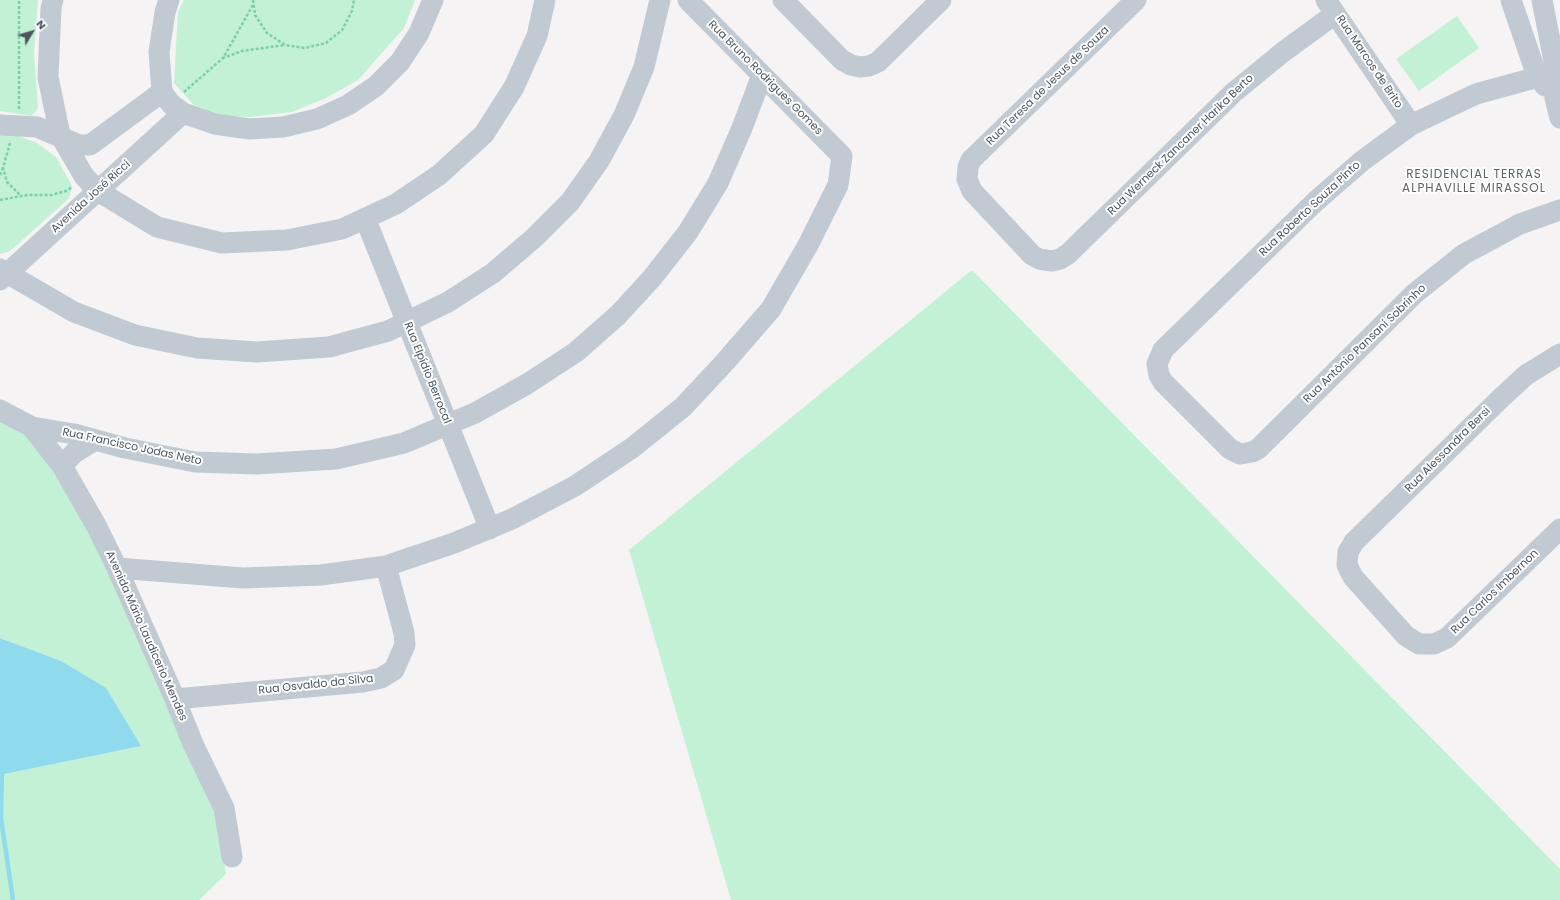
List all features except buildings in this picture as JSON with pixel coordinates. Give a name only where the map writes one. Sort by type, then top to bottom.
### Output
[{"type":"street","points":[[53,0],[51,8],[48,76],[60,135],[84,176],[98,191],[157,227],[222,242],[287,240],[342,229],[396,204],[439,175],[484,134],[514,88],[537,36],[545,0]]},
{"type":"street","points":[[169,0],[165,12],[159,52],[162,92],[170,104],[182,113],[215,124],[249,129],[284,127],[317,119],[348,105],[376,86],[400,62],[419,33],[433,0]]},
{"type":"street","points":[[2,274],[74,312],[135,335],[197,348],[257,352],[329,347],[388,331],[448,302],[494,273],[534,238],[570,202],[599,161],[624,115],[644,67],[660,0]]},
{"type":"street","name":"Rua Bruno Rodrigues Gomes","points":[[490,529],[575,486],[632,448],[682,407],[725,362],[770,309],[808,245],[838,185],[842,156],[688,0]]},
{"type":"street","points":[[783,0],[842,60],[855,67],[865,67],[874,64],[882,58],[941,0]]},
{"type":"street","name":"Rua Teresa de Jesus de Souza","points":[[1048,261],[1039,259],[1032,255],[972,191],[966,175],[972,160],[1136,0]]},
{"type":"street","points":[[1542,0],[1551,73],[1560,118]]},
{"type":"street","points":[[1514,1],[1551,73]]},
{"type":"street","name":"Rua Marcos de Brito","points":[[1331,7],[1411,125]]},
{"type":"street","name":"Rua Werneck Zancaner Harika Berto","points":[[1048,261],[1060,259],[1068,254],[1233,93],[1283,52],[1331,7]]},
{"type":"street","name":"Rua Roberto Souza Pinto","points":[[1240,454],[1227,447],[1163,382],[1158,372],[1157,364],[1163,350],[1316,201],[1362,161],[1411,125],[1476,94],[1551,73]]},
{"type":"street","name":"Rua Francisco Jodas Neto","points":[[0,410],[32,427],[195,462],[257,464],[336,458],[404,443],[448,425],[482,409],[526,384],[576,352],[618,315],[652,278],[688,232],[718,183],[742,128],[762,75]]},
{"type":"street","points":[[8,126],[37,128],[60,135],[79,144],[90,145],[162,92]]},
{"type":"street","name":"Avenida José Ricci","points":[[2,274],[98,191],[182,113]]},
{"type":"street","name":"Rua Antônio Pansani Sobrinho","points":[[1240,454],[1252,452],[1258,449],[1414,294],[1464,254],[1520,224],[1560,210]]},
{"type":"street","name":"Rua Elpídio Berrocal","points":[[365,218],[490,529]]},
{"type":"street","name":"Rua Alessandra Bersi","points":[[1424,645],[1414,642],[1406,636],[1353,577],[1347,565],[1347,557],[1354,542],[1526,375],[1560,354]]},
{"type":"street","name":"Avenida Mário Laudicerio Mendes","points":[[32,427],[62,466],[97,527],[117,568],[175,699],[193,744],[224,808],[232,857]]},
{"type":"street","points":[[62,466],[74,453],[94,440]]},
{"type":"street","points":[[117,568],[243,578],[321,575],[386,566],[490,529]]},
{"type":"street","name":"Rua Carlos Imbernon","points":[[1424,645],[1434,644],[1447,638],[1560,529]]},
{"type":"street","name":"Rua Osvaldo da Silva","points":[[175,699],[363,682],[381,678],[394,670],[401,658],[405,646],[404,633],[386,566]]},
{"type":"path","points":[[0,175],[3,168],[8,126],[18,112],[20,82],[18,48],[19,0]]},
{"type":"path","points":[[253,0],[255,15],[264,29],[275,40],[284,45]]},
{"type":"path","points":[[253,4],[223,58],[242,51],[284,45],[306,48],[316,47],[330,40],[342,30],[348,21],[354,0]]},
{"type":"path","points":[[3,168],[7,182],[20,196]]},
{"type":"green space","points":[[0,0],[38,0],[34,52],[38,108],[32,116],[0,111]]},
{"type":"green space","points":[[184,0],[415,0],[404,28],[358,80],[326,98],[292,112],[251,117],[221,116],[194,105],[174,83],[178,11]]},
{"type":"green space","points":[[1457,16],[1479,48],[1419,91],[1396,59]]},
{"type":"green space","points":[[0,134],[16,135],[37,143],[56,157],[72,188],[69,198],[65,202],[10,251],[0,254]]},
{"type":"green space","points":[[972,270],[1560,869],[1560,900],[731,900],[629,550]]},
{"type":"green space","points":[[0,419],[13,426],[34,442],[90,531],[216,811],[226,874],[199,900],[0,900],[0,775],[141,746],[61,661],[0,638]]},
{"type":"water","points":[[0,638],[61,661],[106,688],[141,746],[0,775]]},
{"type":"waterway","points":[[2,769],[1,818],[13,900]]},
{"type":"district","name":"RESIDENCIAL TERRAS ALPHAVILLE MIRASSOL","points":[[1474,182]]}]
